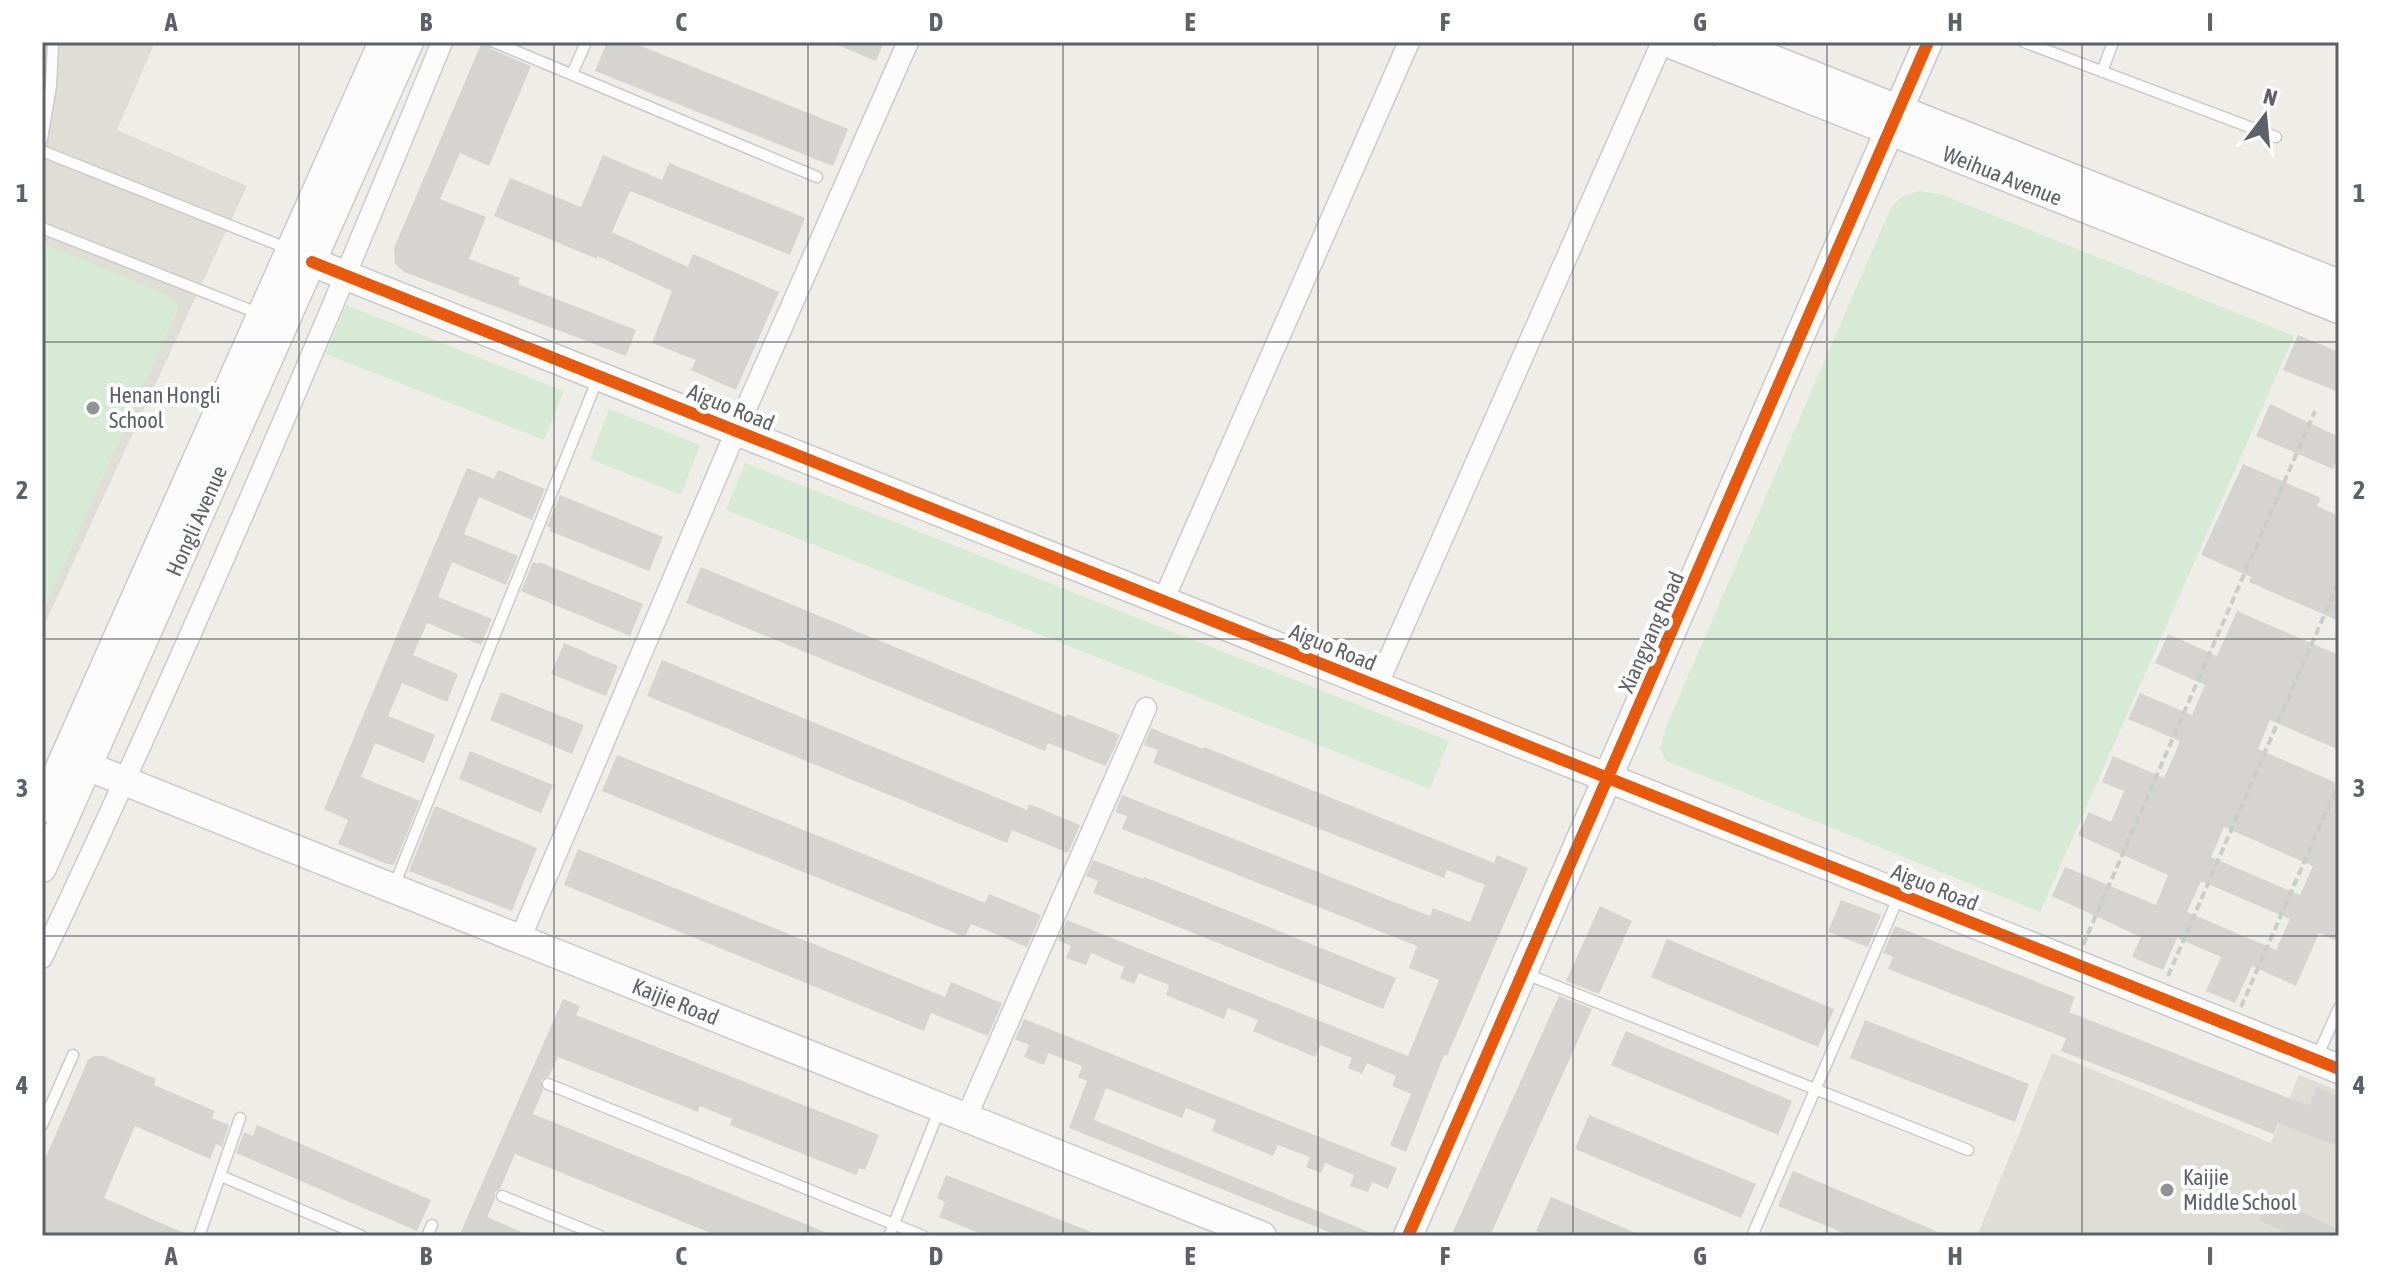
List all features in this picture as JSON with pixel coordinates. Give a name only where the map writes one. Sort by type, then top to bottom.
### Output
[{"type":"street","name":"Hongli Avenue","points":[[42,868],[301,256],[383,42]]},
{"type":"street","name":"Hongli Avenue","points":[[42,808],[261,315],[301,256],[409,42]]},
{"type":"street","points":[[42,958],[126,781],[347,276],[442,42]]},
{"type":"street","points":[[520,939],[736,431],[908,42]]},
{"type":"street","points":[[1163,601],[1409,42]]},
{"type":"street","points":[[1377,686],[1664,42]]},
{"type":"street","name":"Weihua Avenue","points":[[1664,42],[1894,120],[2339,284]]},
{"type":"street","name":"Weihua Avenue","points":[[1729,42],[1894,120],[2339,309]]},
{"type":"street","name":"Xiangyang Road","points":[[1408,1236],[1928,42]]},
{"type":"street","name":"Aiguo Road","points":[[301,256],[2328,1064]]},
{"type":"street","points":[[953,1112],[1146,708]]},
{"type":"street","name":"Kaijie Road","points":[[87,766],[1262,1236]]},
{"type":"lane","points":[[42,139],[51,86],[53,42]]},
{"type":"lane","points":[[494,42],[817,177]]},
{"type":"lane","points":[[572,74],[586,42]]},
{"type":"lane","points":[[2024,42],[2276,137]]},
{"type":"lane","points":[[2102,72],[2113,42]]},
{"type":"lane","points":[[42,151],[301,256]]},
{"type":"lane","points":[[42,228],[261,315]]},
{"type":"lane","points":[[393,888],[598,376]]},
{"type":"lane","points":[[1752,1236],[1899,894]]},
{"type":"lane","points":[[1524,974],[1968,1150]]},
{"type":"lane","points":[[2328,1064],[2339,1008]]},
{"type":"lane","points":[[42,1125],[73,1055]]},
{"type":"lane","points":[[548,1084],[923,1236]]},
{"type":"lane","points":[[889,1236],[953,1112]]},
{"type":"lane","points":[[199,1236],[240,1118]]},
{"type":"lane","points":[[221,1176],[362,1236]]},
{"type":"lane","points":[[502,1196],[600,1236]]},
{"type":"path","points":[[2075,964],[2315,411]]},
{"type":"path","points":[[2159,997],[2339,581]]},
{"type":"path","points":[[2233,1027],[2339,782]]},
{"type":"shaded area","name":"Henan Hongli School","points":[[42,42],[155,42],[117,130],[247,186],[42,630]]},
{"type":"shaded area","name":"Kaijie Middle School","points":[[2052,1053],[2271,1143],[2299,1075],[2339,1091],[2339,1236],[1977,1236]]},
{"type":"green space","points":[[1920,191],[1940,194],[2294,336],[2040,912],[1666,761],[1660,748],[1666,727],[1889,212],[1902,198]]},
{"type":"green space","points":[[42,243],[164,293],[179,307],[42,615]]},
{"type":"green space","points":[[346,305],[564,391],[544,440],[326,354]]},
{"type":"green space","points":[[609,409],[700,445],[681,495],[590,459]]},
{"type":"green space","points":[[745,463],[1449,741],[1430,789],[726,510]]},
{"type":"building","points":[[482,42],[531,66],[489,166],[460,153],[440,199],[486,217],[469,259],[520,278],[518,284],[636,330],[626,356],[404,272],[395,264],[394,248]]},
{"type":"building","points":[[607,42],[631,42],[848,129],[833,166],[595,71]]},
{"type":"building","points":[[830,42],[884,42],[876,61]]},
{"type":"building","points":[[603,155],[662,180],[669,163],[805,218],[790,255],[630,191],[612,232],[688,267],[693,254],[779,292],[736,390],[691,370],[696,360],[652,343],[672,291],[597,256],[597,259],[494,216],[510,178],[581,207]]},
{"type":"building","points":[[2298,335],[2339,352],[2339,392],[2283,370]]},
{"type":"building","points":[[2270,404],[2339,437],[2339,455],[2333,469],[2256,436]]},
{"type":"building","points":[[2243,464],[2321,498],[2317,506],[2339,516],[2339,621],[2249,582],[2251,577],[2201,555]]},
{"type":"building","points":[[467,468],[494,479],[498,470],[545,489],[532,520],[479,497],[464,534],[518,556],[506,585],[452,562],[438,597],[492,619],[481,645],[427,623],[413,655],[458,674],[447,702],[402,683],[388,716],[435,735],[424,763],[375,743],[361,777],[420,801],[394,865],[387,864],[338,844],[348,820],[324,809]]},
{"type":"building","points":[[560,495],[663,537],[649,571],[550,531],[551,528],[547,526]]},
{"type":"building","points":[[533,562],[643,604],[630,636],[521,591]]},
{"type":"building","points":[[701,567],[1065,717],[1067,714],[1120,735],[1106,766],[1048,743],[1045,751],[686,603]]},
{"type":"building","points":[[2237,611],[2339,655],[2339,750],[2270,720],[2258,749],[2339,784],[2339,942],[2319,933],[2296,986],[2252,966],[2235,1003],[2206,991],[2221,957],[2177,938],[2163,970],[2132,957],[2141,937],[2052,896],[2065,867],[2156,905],[2168,875],[2078,835],[2089,812],[2111,822],[2124,791],[2102,782],[2113,756],[2164,778],[2173,758],[2180,741],[2128,719],[2140,693],[2192,715],[2205,685],[2155,663],[2168,634],[2217,656]],"holes":[[[2224,827],[2313,866],[2300,895],[2211,857]],[[2201,881],[2290,919],[2276,950],[2187,912]]]},
{"type":"building","points":[[564,643],[618,666],[606,696],[551,674]]},
{"type":"building","points":[[662,660],[1027,810],[1029,804],[1080,825],[1068,853],[1012,830],[1007,843],[647,696]]},
{"type":"building","points":[[501,692],[584,725],[572,754],[490,720]]},
{"type":"building","points":[[1151,728],[1494,863],[1497,855],[1528,868],[1447,1056],[1444,1055],[1406,1152],[1390,1145],[1411,1094],[1392,1086],[1396,1076],[1367,1063],[1362,1074],[1348,1068],[1352,1058],[1320,1045],[1315,1057],[1253,1031],[1258,1020],[1228,1008],[1224,1019],[1166,995],[1169,985],[1139,973],[1134,984],[1120,978],[1124,967],[1091,953],[1086,965],[1066,958],[1071,946],[1058,940],[1067,920],[1408,1056],[1439,980],[1409,968],[1417,946],[1122,829],[1127,816],[1115,812],[1122,795],[1430,916],[1433,908],[1470,922],[1485,885],[1447,870],[1444,878],[1153,763],[1158,750],[1144,745]]},
{"type":"building","points":[[470,751],[553,785],[541,813],[459,779]]},
{"type":"building","points":[[617,755],[985,903],[989,894],[1041,915],[1027,947],[971,924],[965,937],[602,791]]},
{"type":"building","points":[[435,806],[537,848],[512,911],[409,871]]},
{"type":"building","points":[[578,849],[945,997],[951,982],[1002,1003],[988,1036],[931,1013],[924,1031],[564,885]]},
{"type":"building","points":[[1093,860],[1144,877],[1396,978],[1383,1009],[1093,893],[1098,881],[1086,876]]},
{"type":"building","points":[[1841,900],[1881,915],[1868,947],[1828,932]]},
{"type":"building","points":[[1600,906],[1632,921],[1599,994],[1566,981]]},
{"type":"building","points":[[1895,926],[2075,997],[2069,1012],[2309,1106],[2317,1087],[2339,1096],[2339,1147],[2278,1123],[2274,1134],[2061,1051],[2066,1038],[1888,969],[1893,957],[1883,953]]},
{"type":"building","points":[[1667,939],[1834,1009],[1818,1047],[1651,977]]},
{"type":"building","points":[[1559,996],[1592,1009],[1490,1236],[1451,1236]]},
{"type":"building","points":[[563,999],[580,1006],[576,1015],[879,1135],[865,1170],[859,1168],[856,1175],[730,1125],[732,1119],[700,1106],[698,1112],[558,1057],[549,1076],[541,1080],[543,1090],[533,1114],[835,1236],[718,1236],[515,1154],[500,1189],[495,1192],[487,1217],[531,1236],[459,1236]]},
{"type":"building","points":[[1024,1019],[1397,1168],[1388,1189],[1372,1182],[1368,1192],[1350,1186],[1354,1175],[1325,1163],[1321,1173],[1306,1167],[1310,1157],[1278,1145],[1273,1156],[1212,1131],[1216,1120],[1186,1108],[1182,1118],[1106,1088],[1094,1120],[1379,1236],[1339,1236],[1069,1128],[1087,1081],[1078,1077],[1082,1066],[1048,1053],[1044,1065],[1024,1057],[1029,1045],[1015,1039]]},
{"type":"building","points":[[1865,1020],[2029,1084],[2015,1122],[1850,1058]]},
{"type":"building","points":[[1626,1031],[1792,1101],[1778,1135],[1611,1065]]},
{"type":"building","points":[[103,1056],[156,1079],[154,1085],[215,1111],[212,1118],[229,1125],[222,1147],[216,1144],[210,1159],[135,1126],[104,1198],[191,1236],[42,1236],[42,1166],[88,1060]]},
{"type":"building","points":[[1589,1115],[1756,1184],[1741,1218],[1575,1149]]},
{"type":"building","points":[[257,1125],[431,1200],[417,1231],[236,1153],[244,1132],[253,1136]]},
{"type":"building","points":[[1793,1171],[1948,1236],[1851,1236],[1778,1206]]},
{"type":"building","points":[[946,1175],[1099,1236],[986,1236],[939,1217],[945,1202],[937,1198]]},
{"type":"building","points":[[1551,1197],[1643,1236],[1548,1236],[1536,1231]]},
{"type":"building","points":[[2270,1197],[2339,1230],[2339,1236],[2293,1236],[2259,1220]]},
{"type":"cycle path","points":[[1408,1236],[1928,42]]},
{"type":"cycle path","points":[[312,262],[2339,1069]]},
{"type":"place","name":"Henan Hongli School","points":[[93,408]]},
{"type":"place","name":"Kaijie Middle School","points":[[2167,1190]]}]
